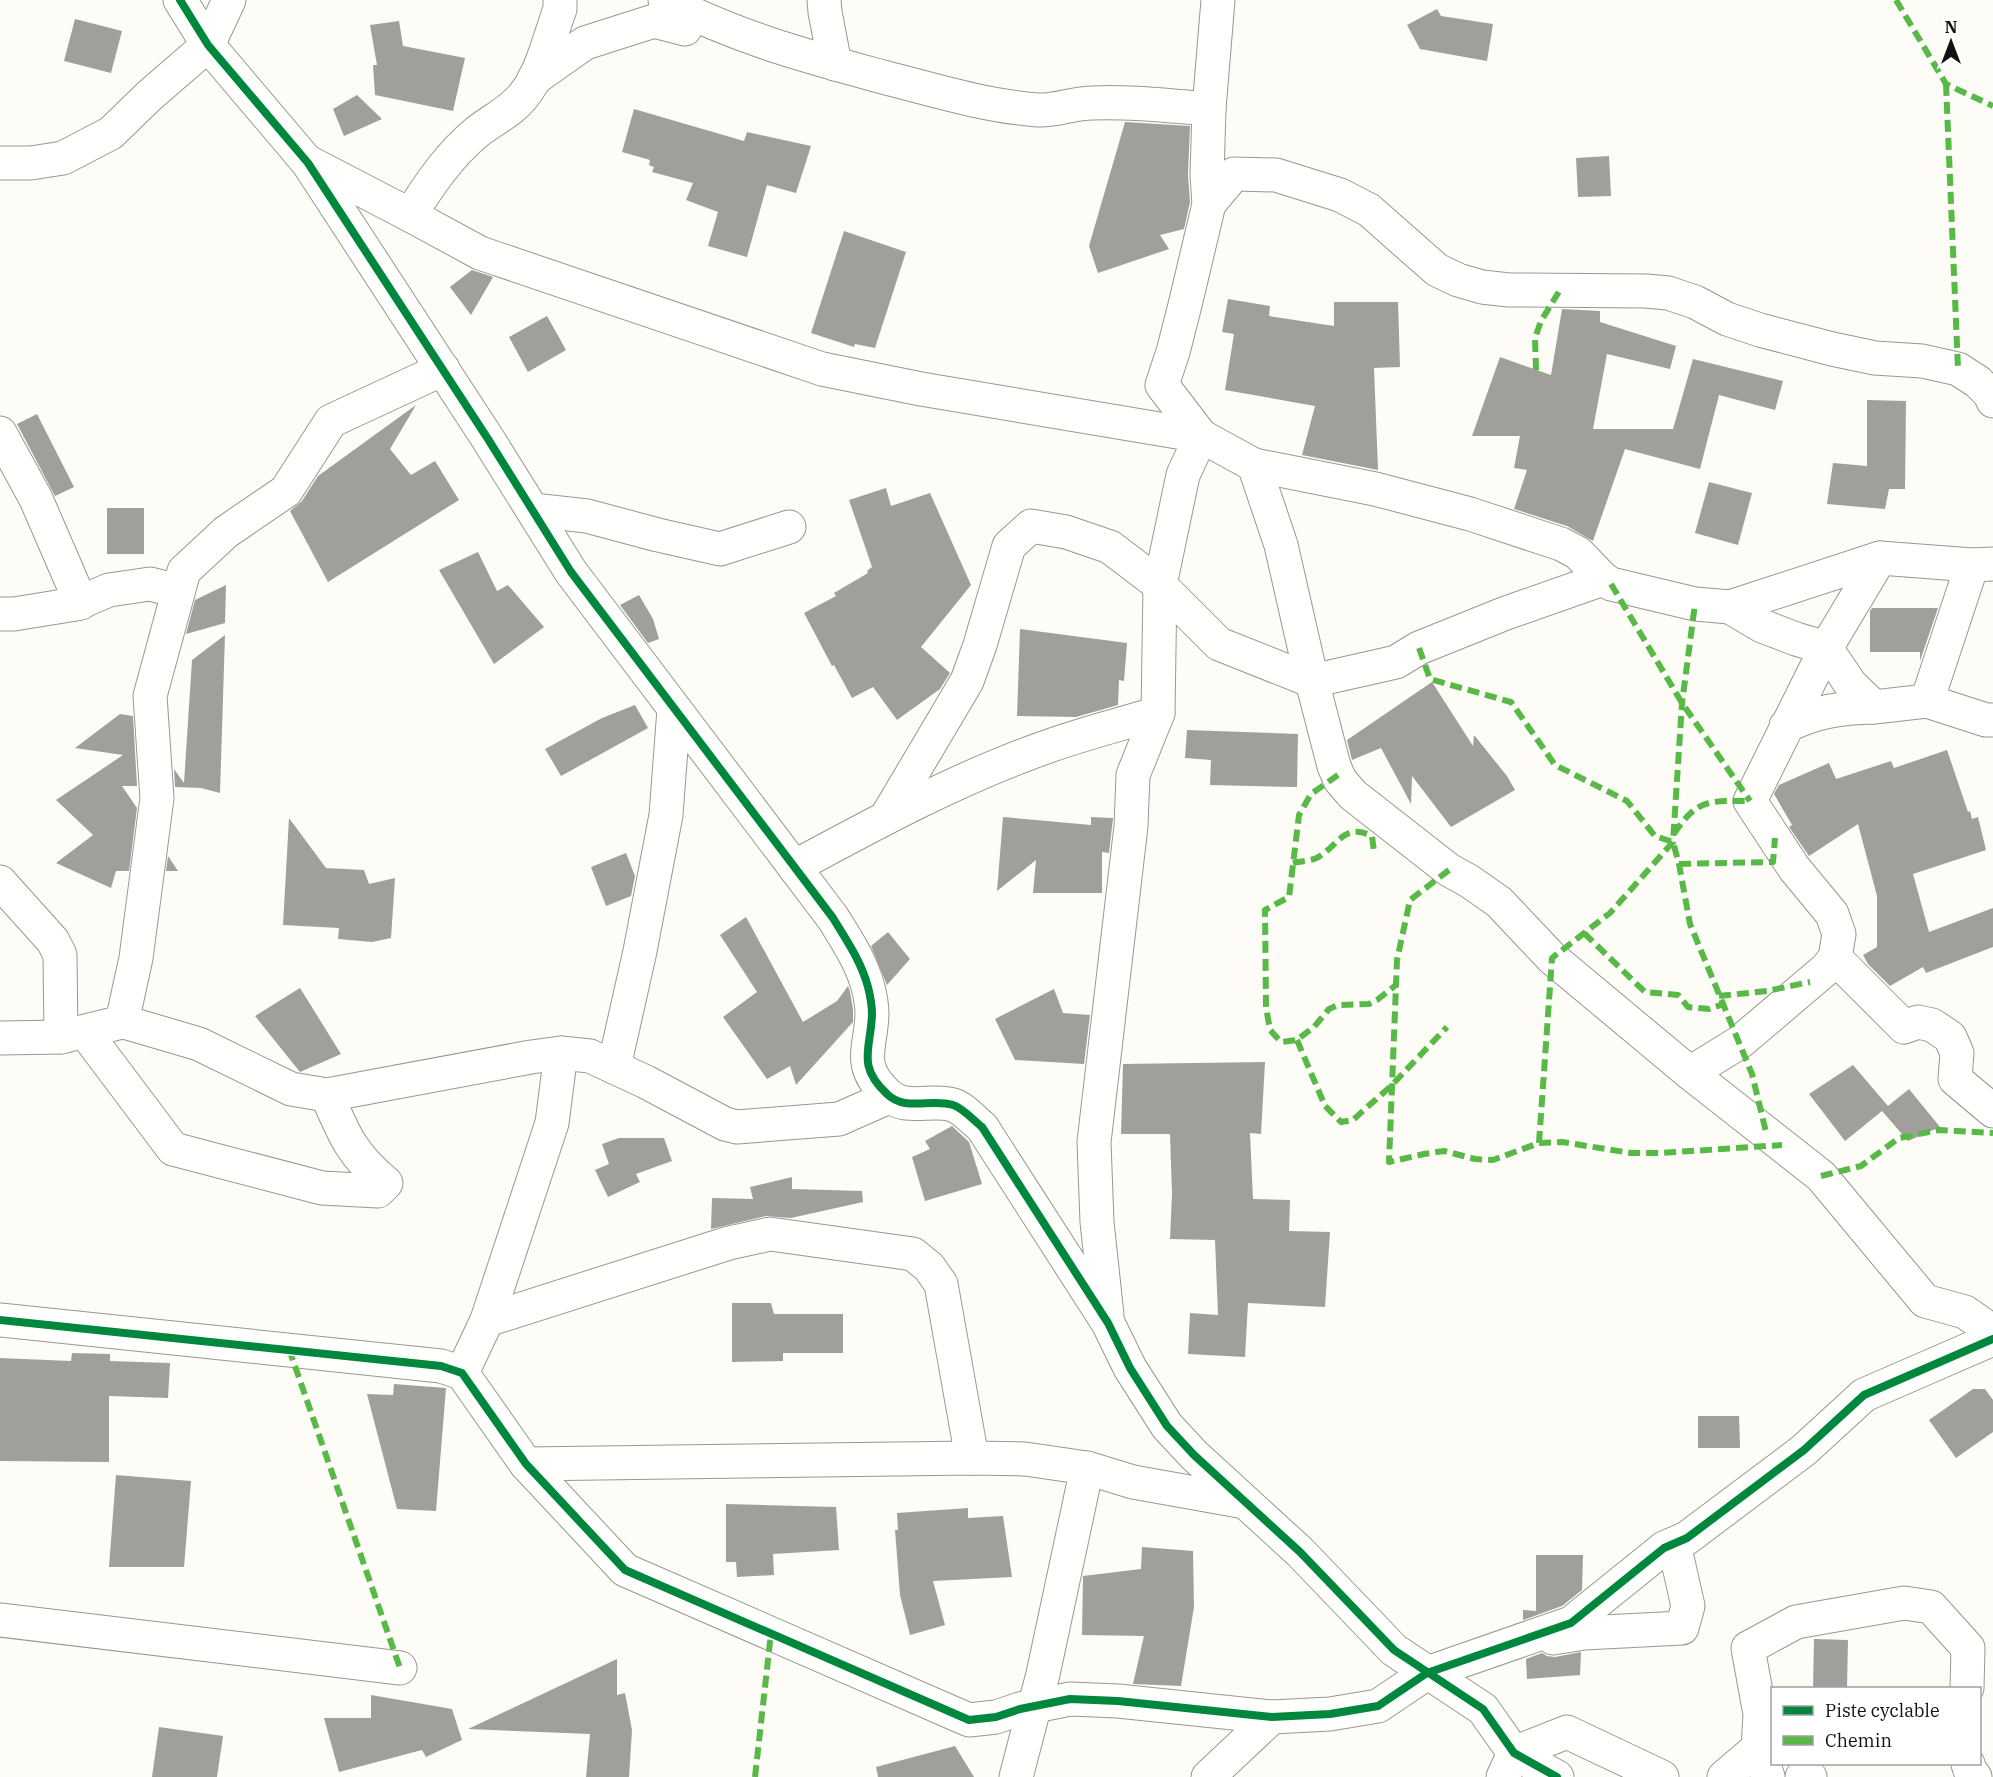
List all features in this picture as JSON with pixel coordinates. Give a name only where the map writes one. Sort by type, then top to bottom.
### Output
[{"type":"street","points":[[180,0],[208,45],[308,163],[443,369],[571,572],[833,918],[860,962],[868,988],[872,1014],[867,1057],[872,1079],[889,1097],[907,1104],[954,1105],[982,1127],[1108,1323],[1130,1368],[1167,1426],[1194,1455],[1300,1552],[1394,1650],[1483,1709],[1509,1765]]},
{"type":"street","points":[[0,163],[31,163],[63,158],[111,133],[149,96],[208,45],[229,0]]},
{"type":"street","points":[[410,215],[435,175],[477,132],[523,96],[534,80],[560,9],[561,0]]},
{"type":"street","points":[[665,0],[697,17],[769,45],[958,97],[1042,110],[1088,103],[1131,102],[1209,110]]},
{"type":"street","points":[[824,0],[835,64]]},
{"type":"street","points":[[1201,436],[1162,385],[1173,352],[1209,204],[1207,175],[1209,110],[1218,0]]},
{"type":"street","points":[[534,80],[585,43],[654,21],[685,29]]},
{"type":"street","points":[[308,163],[480,253],[822,369],[932,391],[1201,436],[1254,465],[1375,489],[1470,514],[1561,544],[1578,553],[1603,579],[1611,584],[1695,604],[1730,607],[1880,558],[1983,564],[1927,701]]},
{"type":"street","points":[[1209,204],[1234,174],[1276,175],[1340,195],[1369,210],[1437,270],[1458,280],[1482,287],[1509,290],[1668,293],[1695,302],[1727,319],[1760,330],[1875,358],[1922,361],[1958,369],[1978,382],[1990,394],[1993,401]]},
{"type":"street","points":[[122,1022],[136,958],[157,798],[150,696],[184,571],[217,540],[286,490],[331,421],[443,369]]},
{"type":"street","points":[[0,433],[36,499],[81,603]]},
{"type":"street","points":[[1108,1323],[1097,1222],[1094,1142],[1131,826],[1133,775],[1158,713],[1160,585],[1183,476],[1201,436]]},
{"type":"street","points":[[0,1320],[441,1366],[462,1373],[526,1464],[626,1570],[969,1720],[996,1717],[1020,1709],[1070,1699],[1118,1701],[1272,1717],[1330,1714],[1378,1706],[1427,1673],[1571,1623],[1664,1548],[1687,1538],[1804,1450],[1864,1395],[1993,1337],[1983,1324],[1965,1312],[1925,1301],[1821,1176],[1690,1073],[1552,958],[1499,902],[1449,870],[1353,795],[1340,780],[1334,766],[1312,681],[1281,545],[1254,465]]},
{"type":"street","points":[[533,510],[587,516],[720,549],[789,527]]},
{"type":"street","points":[[887,816],[967,681],[1009,546],[1031,526],[1066,532],[1110,548],[1160,585],[1219,644],[1312,681],[1396,662],[1419,648],[1506,612],[1603,579]]},
{"type":"street","points":[[1690,1073],[1740,1042],[1826,969],[1835,958],[1839,934],[1832,914],[1794,868],[1750,801],[1826,648],[1880,558]]},
{"type":"street","points":[[0,614],[14,614],[81,603],[109,590],[150,584],[178,591]]},
{"type":"street","points":[[1730,607],[1762,626],[1826,648],[1851,685],[1874,707]]},
{"type":"street","points":[[1786,726],[1824,711],[1927,701],[1986,720],[1993,720]]},
{"type":"street","points":[[614,1067],[640,951],[666,815],[674,709]]},
{"type":"street","points":[[794,867],[887,816],[975,775],[1049,746],[1158,713]]},
{"type":"street","points":[[0,882],[53,941],[60,955],[73,1035],[173,1149],[322,1188],[378,1191],[386,1183],[366,1167],[347,1141],[327,1095]]},
{"type":"street","points":[[1835,958],[1904,1027],[1918,1022],[1932,1025],[1950,1037],[1957,1053],[1955,1079],[1993,1111]]},
{"type":"street","points":[[0,1038],[73,1035],[122,1022],[198,1044],[291,1089],[327,1095],[489,1064],[561,1053],[590,1056],[725,1124],[737,1127],[839,1119],[889,1097]]},
{"type":"street","points":[[462,1373],[487,1320],[552,1123],[561,1053]]},
{"type":"street","points":[[487,1320],[729,1243],[770,1234],[913,1254],[929,1267],[941,1284],[972,1458]]},
{"type":"street","points":[[526,1464],[1025,1459],[1087,1468],[1133,1482],[1245,1502]]},
{"type":"street","points":[[1016,1777],[1035,1706],[1087,1468]]},
{"type":"street","points":[[1510,1644],[1584,1633],[1682,1628],[1688,1606],[1674,1544]]},
{"type":"street","points":[[1724,1777],[1763,1763],[1760,1714],[1748,1648],[1796,1622],[1904,1603],[1931,1607],[1968,1648],[1967,1687]]},
{"type":"street","points":[[0,1620],[400,1668]]},
{"type":"street","points":[[1483,1709],[1492,1777]]},
{"type":"street","points":[[1208,1777],[1272,1717]]},
{"type":"street","points":[[1509,1765],[1567,1732],[1662,1777]]},
{"type":"street","points":[[1509,1765],[1557,1777]]},
{"type":"street","points":[[1802,1777],[1810,1777]]},
{"type":"building","points":[[1437,9],[1441,16],[1493,24],[1487,61],[1420,49],[1407,25]]},
{"type":"building","points":[[75,19],[122,31],[111,73],[64,61]]},
{"type":"building","points":[[399,21],[403,46],[465,58],[453,111],[375,95],[373,65],[377,65],[370,25]]},
{"type":"building","points":[[357,95],[382,119],[344,136],[333,109]]},
{"type":"building","points":[[634,109],[744,141],[747,132],[811,146],[796,193],[767,185],[747,257],[708,246],[718,212],[686,200],[693,183],[652,172],[654,167],[649,165],[650,160],[622,152]]},
{"type":"building","points":[[1125,122],[1190,126],[1188,175],[1190,202],[1184,229],[1160,235],[1169,249],[1098,273],[1089,246]]},
{"type":"building","points":[[1609,156],[1611,196],[1578,197],[1576,158]]},
{"type":"building","points":[[844,231],[906,252],[875,348],[855,344],[854,347],[811,333]]},
{"type":"building","points":[[472,270],[493,277],[471,315],[450,287]]},
{"type":"building","points":[[1228,299],[1270,306],[1269,316],[1334,326],[1334,302],[1398,302],[1400,367],[1374,368],[1378,470],[1302,455],[1315,406],[1225,390],[1234,334],[1222,332]]},
{"type":"building","points":[[1562,309],[1600,311],[1600,322],[1676,346],[1670,369],[1607,354],[1593,429],[1673,429],[1693,359],[1783,381],[1775,410],[1719,395],[1700,469],[1625,449],[1593,541],[1567,526],[1514,509],[1527,470],[1514,468],[1520,436],[1472,436],[1500,357],[1551,375]]},
{"type":"building","points":[[547,316],[566,350],[528,372],[509,337]]},
{"type":"building","points":[[1867,400],[1906,401],[1905,489],[1889,489],[1885,509],[1827,504],[1833,463],[1867,466]]},
{"type":"building","points":[[416,405],[390,449],[411,475],[435,461],[459,500],[328,582],[290,511],[302,501],[318,476]]},
{"type":"building","points":[[37,414],[74,487],[55,496],[17,424]]},
{"type":"building","points":[[1709,482],[1752,493],[1738,545],[1695,533]]},
{"type":"building","points":[[886,488],[891,506],[930,493],[971,585],[921,647],[950,673],[940,689],[897,720],[873,687],[852,698],[804,613],[836,596],[834,593],[868,573],[867,571],[872,567],[849,500]]},
{"type":"building","points":[[107,508],[144,508],[144,554],[107,554]]},
{"type":"building","points":[[478,552],[497,591],[508,585],[544,627],[494,664],[439,570]]},
{"type":"building","points":[[226,585],[225,623],[186,634],[195,600]]},
{"type":"building","points":[[639,595],[653,619],[659,639],[648,643],[620,605]]},
{"type":"building","points":[[1872,608],[1938,608],[1920,661],[1920,652],[1870,652],[1870,611]]},
{"type":"building","points":[[1020,629],[1127,643],[1124,681],[1119,680],[1118,705],[1076,717],[1017,716]]},
{"type":"building","points":[[225,635],[220,793],[201,788],[175,787],[174,769],[184,783],[192,660]]},
{"type":"building","points":[[1432,682],[1473,746],[1474,735],[1507,776],[1515,790],[1451,827],[1412,776],[1411,804],[1381,748],[1352,760],[1347,740]]},
{"type":"building","points":[[635,705],[648,728],[561,776],[545,749],[602,718]]},
{"type":"building","points":[[120,714],[133,716],[137,786],[122,786],[137,808],[129,871],[116,871],[111,888],[56,863],[93,835],[56,800],[123,755],[75,748]]},
{"type":"building","points":[[1187,730],[1298,734],[1297,787],[1210,785],[1211,760],[1185,758]]},
{"type":"building","points":[[1947,750],[1968,812],[1970,811],[1972,819],[1978,817],[1986,850],[1913,874],[1929,932],[1993,908],[1993,947],[1926,973],[1923,967],[1890,986],[1868,964],[1863,955],[1877,947],[1877,896],[1858,824],[1809,856],[1789,827],[1792,825],[1774,794],[1779,785],[1829,763],[1836,779],[1891,761],[1894,768]]},
{"type":"building","points":[[1003,817],[1091,825],[1091,817],[1113,818],[1109,853],[1102,852],[1102,893],[1033,893],[1036,860],[997,891]]},
{"type":"building","points":[[289,818],[326,868],[364,870],[369,884],[395,878],[391,938],[372,942],[338,939],[339,928],[283,925]]},
{"type":"building","points":[[626,853],[635,876],[631,896],[606,906],[591,867]]},
{"type":"building","points":[[168,856],[178,871],[166,871]]},
{"type":"building","points":[[746,917],[803,1022],[837,1001],[848,986],[850,992],[853,1022],[796,1085],[790,1066],[767,1079],[723,1017],[757,992],[720,935]]},
{"type":"building","points":[[888,932],[910,959],[887,985],[871,946]]},
{"type":"building","points":[[300,988],[341,1054],[300,1072],[255,1016]]},
{"type":"building","points":[[1054,989],[1063,1013],[1090,1015],[1084,1064],[1015,1060],[995,1019]]},
{"type":"building","points":[[1265,1062],[1261,1134],[1250,1133],[1253,1199],[1290,1200],[1289,1231],[1330,1232],[1325,1307],[1248,1303],[1245,1357],[1188,1354],[1190,1313],[1218,1315],[1215,1240],[1170,1239],[1172,1194],[1170,1134],[1121,1134],[1123,1064]]},
{"type":"building","points":[[1853,1065],[1888,1106],[1909,1089],[1940,1127],[1908,1141],[1882,1111],[1845,1141],[1809,1094]]},
{"type":"building","points":[[952,1126],[969,1142],[982,1184],[925,1201],[912,1157],[930,1149],[925,1141]]},
{"type":"building","points":[[619,1138],[664,1138],[672,1161],[636,1174],[640,1182],[608,1197],[595,1170],[609,1164],[602,1144]]},
{"type":"building","points":[[792,1177],[792,1189],[862,1191],[863,1202],[791,1218],[766,1216],[711,1229],[712,1198],[753,1199],[750,1187]]},
{"type":"building","points":[[732,1303],[771,1303],[774,1314],[843,1314],[843,1353],[783,1353],[783,1361],[732,1362]]},
{"type":"building","points":[[72,1353],[110,1354],[110,1361],[170,1363],[168,1398],[109,1396],[109,1462],[0,1461],[0,1358],[71,1361]]},
{"type":"building","points":[[394,1384],[446,1388],[436,1511],[397,1509],[367,1394],[393,1395]]},
{"type":"building","points":[[1973,1389],[1985,1389],[1993,1400],[1993,1432],[1956,1458],[1929,1420]]},
{"type":"building","points":[[1698,1416],[1739,1416],[1740,1448],[1698,1448]]},
{"type":"building","points":[[116,1475],[191,1481],[184,1567],[109,1567]]},
{"type":"building","points":[[726,1504],[836,1507],[839,1550],[773,1554],[774,1575],[737,1577],[736,1562],[726,1562]]},
{"type":"building","points":[[968,1508],[968,1518],[1003,1516],[1012,1577],[933,1581],[945,1625],[910,1635],[900,1595],[895,1530],[898,1530],[897,1513]]},
{"type":"building","points":[[1142,1547],[1193,1551],[1194,1607],[1181,1686],[1133,1684],[1144,1636],[1082,1635],[1083,1576],[1141,1569]]},
{"type":"building","points":[[1536,1555],[1583,1555],[1582,1590],[1562,1606],[1523,1620],[1523,1610],[1536,1611]]},
{"type":"building","points":[[1814,1639],[1848,1640],[1847,1687],[1813,1687]]},
{"type":"building","points":[[1581,1652],[1580,1675],[1527,1679],[1526,1659],[1542,1653],[1555,1657]]},
{"type":"building","points":[[617,1659],[617,1695],[625,1693],[632,1730],[629,1777],[586,1777],[590,1734],[468,1729]]},
{"type":"building","points":[[371,1695],[452,1709],[462,1740],[426,1757],[422,1750],[339,1772],[324,1718],[371,1718]]},
{"type":"building","points":[[159,1727],[223,1736],[217,1777],[152,1777]]},
{"type":"building","points":[[955,1746],[974,1777],[878,1777],[876,1767]]},
{"type":"marked path","points":[[1896,0],[1946,84],[1993,106]]},
{"type":"marked path","points":[[1946,84],[1958,369]]},
{"type":"marked path","points":[[1536,370],[1535,338],[1541,321],[1560,290]]},
{"type":"marked path","points":[[1611,584],[1682,703],[1750,801]]},
{"type":"marked path","points":[[1539,1143],[1552,958],[1610,913],[1673,842],[1682,703],[1695,604]]},
{"type":"marked path","points":[[1419,648],[1430,679],[1511,702],[1555,765],[1627,801],[1655,836],[1673,842],[1690,924],[1752,1074],[1766,1132]]},
{"type":"marked path","points":[[1338,775],[1311,794],[1299,815],[1289,897],[1265,910],[1266,1007],[1270,1030],[1281,1042],[1297,1040],[1314,1027],[1329,1009],[1338,1005],[1369,1004],[1396,985]]},
{"type":"marked path","points":[[1674,834],[1690,814],[1706,804],[1750,801]]},
{"type":"marked path","points":[[1293,863],[1317,858],[1343,836],[1355,832],[1372,836],[1374,852]]},
{"type":"marked path","points":[[1679,864],[1773,862],[1775,838]]},
{"type":"marked path","points":[[1449,870],[1410,900],[1397,960],[1389,1162],[1444,1151],[1475,1159],[1493,1160],[1539,1143],[1562,1142],[1631,1153],[1782,1145]]},
{"type":"marked path","points":[[1584,933],[1645,992],[1678,995],[1688,1007],[1709,1009],[1724,1004]]},
{"type":"marked path","points":[[1719,996],[1767,991],[1810,982]]},
{"type":"marked path","points":[[1297,1040],[1325,1106],[1341,1122],[1353,1120],[1391,1086],[1447,1027]]},
{"type":"marked path","points":[[1821,1176],[1861,1166],[1899,1138],[1939,1130],[1993,1133]]},
{"type":"marked path","points":[[289,1349],[400,1668]]},
{"type":"marked path","points":[[755,1777],[771,1633]]},
{"type":"cycle path","points":[[180,0],[208,45],[308,163],[488,439],[571,572],[833,918],[858,960],[868,987],[872,1014],[868,1065],[877,1084],[887,1094],[902,1102],[953,1105],[964,1111],[982,1127],[1108,1323],[1130,1368],[1167,1426],[1194,1455],[1300,1552],[1394,1650],[1483,1709],[1514,1753],[1557,1777]]},
{"type":"cycle path","points":[[0,1320],[441,1366],[462,1373],[526,1464],[625,1570],[969,1720],[996,1717],[1020,1709],[1070,1699],[1118,1701],[1272,1717],[1330,1714],[1378,1706],[1427,1673],[1571,1623],[1664,1548],[1687,1538],[1804,1450],[1864,1395],[1993,1339]]}]
